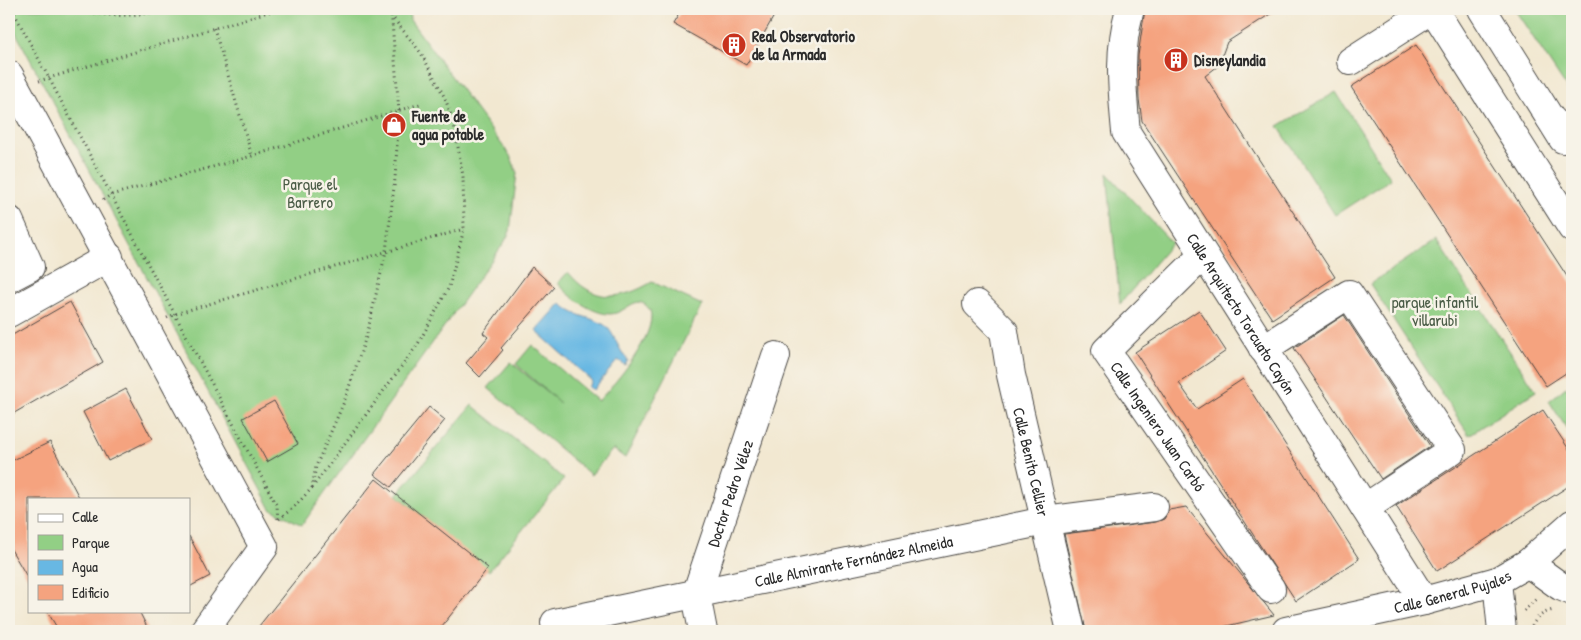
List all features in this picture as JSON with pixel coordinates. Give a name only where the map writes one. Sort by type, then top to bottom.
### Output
[{"type":"main road","name":"Calle Arquitecto Torcuato Cayón","points":[[1130,9],[1124,32],[1120,68],[1126,132],[1262,349],[1424,601]]},
{"type":"main road","points":[[1350,61],[1432,9],[1572,228]]},
{"type":"main road","points":[[1487,14],[1572,153]]},
{"type":"main road","points":[[13,83],[109,257],[264,547],[204,631]]},
{"type":"main road","points":[[1550,118],[1572,141]]},
{"type":"main road","points":[[9,220],[30,267],[17,274],[40,296]]},
{"type":"main road","name":"Calle Ingeniero Juan Carbó","points":[[1203,255],[1106,351],[1271,589]]},
{"type":"main road","points":[[9,313],[109,257]]},
{"type":"main road","points":[[1262,349],[1349,294],[1452,450],[1365,508]]},
{"type":"main road","name":"Calle Benito Cellier","points":[[977,304],[1004,331],[1011,375],[1071,631]]},
{"type":"main road","name":"Doctor Pedro Vélez","points":[[703,631],[696,595],[776,356]]},
{"type":"main road","name":"Calle Almirante Fernández Almeida","points":[[555,622],[696,595],[1045,521],[1154,506]]},
{"type":"main road","name":"Calle General Pujales","points":[[1286,631],[1424,601],[1497,581],[1528,563],[1572,524]]},
{"type":"main road","points":[[1528,563],[1560,586],[1564,600]]},
{"type":"main road","points":[[1497,581],[1502,631]]},
{"type":"path","points":[[12,9],[277,506],[278,532],[272,541],[264,547]]},
{"type":"path","points":[[80,9],[120,16],[150,14],[168,9]]},
{"type":"path","points":[[13,83],[48,76],[278,9]]},
{"type":"path","points":[[278,519],[294,507],[312,488],[418,344],[449,287],[464,229],[463,176],[454,124],[445,98],[421,53],[386,9]]},
{"type":"path","points":[[312,488],[316,466],[344,402],[367,334],[386,251],[395,179],[399,112],[391,9]]},
{"type":"path","points":[[214,28],[252,156]]},
{"type":"path","points":[[84,212],[111,195],[252,156],[423,104]]},
{"type":"path","points":[[146,329],[175,314],[464,229]]},
{"type":"path","points":[[1530,631],[1533,622],[1544,612],[1564,600]]},
{"type":"green space","name":"Parque el Barrero","points":[[9,9],[409,9],[410,20],[511,157],[517,173],[510,231],[504,243],[302,525],[271,509],[9,20]]},
{"type":"green space","points":[[1572,9],[1572,96],[1515,10]]},
{"type":"green space","points":[[1336,92],[1391,179],[1335,215],[1278,126]]},
{"type":"green space","points":[[1107,173],[1172,243],[1120,304]]},
{"type":"green space","name":"parque infantil villarubi","points":[[1436,240],[1536,391],[1469,435],[1370,284]]},
{"type":"green space","points":[[568,272],[577,282],[597,294],[607,296],[629,293],[652,282],[702,305],[625,458],[613,449],[591,475],[488,388],[511,362],[560,403],[516,364],[532,345],[598,401],[624,371],[642,345],[651,320],[650,310],[646,305],[637,302],[621,311],[609,314],[592,310],[576,300],[558,283]]},
{"type":"green space","points":[[1566,387],[1572,397],[1572,437],[1549,401]]},
{"type":"green space","points":[[472,405],[564,479],[489,571],[397,495]]},
{"type":"water","points":[[561,303],[571,311],[598,321],[607,327],[628,360],[625,365],[618,360],[593,390],[588,387],[592,381],[536,331]]},
{"type":"building","name":"Real Observatorio de la Armada","points":[[682,9],[778,9],[746,65],[673,24]]},
{"type":"building","points":[[1145,9],[1278,9],[1227,42],[1218,66],[1205,76],[1335,277],[1272,319],[1142,121],[1139,99],[1138,56]]},
{"type":"building","points":[[1416,45],[1572,284],[1572,369],[1546,386],[1351,87]]},
{"type":"building","points":[[532,267],[554,287],[501,348],[503,350],[480,377],[466,363],[488,337],[483,333]]},
{"type":"building","points":[[70,302],[103,362],[9,416],[9,337]]},
{"type":"building","points":[[1199,310],[1226,351],[1179,383],[1197,409],[1243,379],[1359,559],[1296,601],[1135,352]]},
{"type":"building","points":[[1344,315],[1430,446],[1381,479],[1294,348]]},
{"type":"building","points":[[126,389],[152,439],[108,461],[83,412]]},
{"type":"building","points":[[274,401],[298,444],[267,462],[243,418]]},
{"type":"building","points":[[429,407],[445,420],[391,487],[374,474]]},
{"type":"building","points":[[1543,410],[1572,454],[1572,484],[1437,571],[1396,506]]},
{"type":"building","points":[[50,442],[79,498],[28,498],[28,578],[9,546],[9,462]]},
{"type":"building","points":[[376,479],[488,568],[438,631],[255,631]]},
{"type":"building","points":[[1186,507],[1274,615],[1205,631],[1086,631],[1064,534],[1156,522],[1164,519],[1169,510]]},
{"type":"building","points":[[190,538],[210,576],[190,586]]},
{"type":"building","points":[[48,612],[140,612],[149,631],[59,631]]},
{"type":"place","name":"Real Observatorio de la Armada","points":[[734,45]]},
{"type":"place","name":"Disneylandia","points":[[1176,60]]},
{"type":"place","name":"Fuente de agua potable","points":[[394,125]]}]
